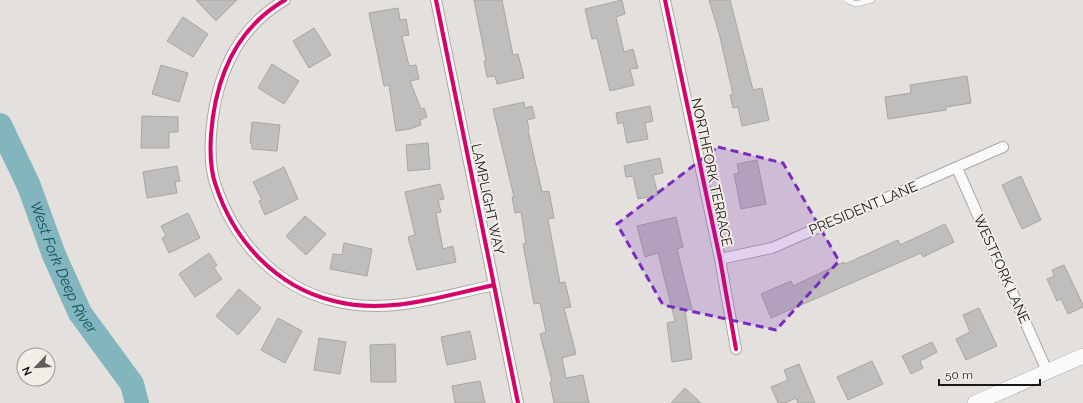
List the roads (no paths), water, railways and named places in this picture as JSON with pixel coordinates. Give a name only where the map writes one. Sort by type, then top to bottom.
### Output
[{"type":"street","points":[[285,0],[262,17],[243,38],[220,79],[214,101],[210,153],[216,185],[240,237],[262,261],[286,281],[333,301],[363,306],[387,307],[494,285]]},
{"type":"street","name":"LAMPLIGHT WAY","points":[[436,0],[518,403]]},
{"type":"street","name":"NORTHFORK TERRACE","points":[[665,0],[720,259],[736,349]]},
{"type":"street","name":"PRESIDENT LANE","points":[[720,259],[751,254],[772,248],[1003,147]]},
{"type":"street","name":"WESTFORK LANE","points":[[957,168],[1047,371]]},
{"type":"street","points":[[975,403],[1083,356]]},
{"type":"lane","points":[[846,0],[856,4],[872,0]]},
{"type":"waterway","name":"West Fork Deep River","points":[[0,125],[29,186],[54,255],[80,313],[132,384],[137,403]]}]
